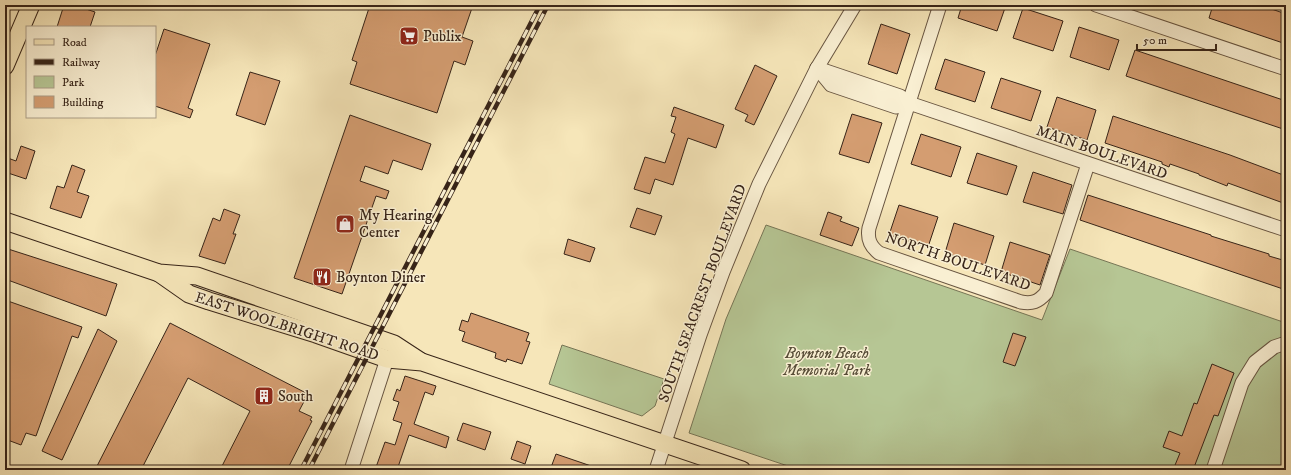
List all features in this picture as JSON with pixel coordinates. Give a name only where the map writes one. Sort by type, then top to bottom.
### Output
[{"type":"main road","points":[[5,66],[31,5]]},
{"type":"main road","name":"EAST WOOLBRIGHT ROAD","points":[[5,222],[159,273],[197,276],[394,344],[422,362]]},
{"type":"main road","name":"EAST WOOLBRIGHT ROAD","points":[[159,273],[189,294],[316,334],[387,359],[422,362],[742,470]]},
{"type":"street","name":"SOUTH SEACREST BOULEVARD","points":[[656,470],[700,335],[723,272],[759,184],[817,68],[855,5]]},
{"type":"street","name":"NORTH BOULEVARD","points":[[940,5],[869,228],[869,242],[873,249],[879,253],[1020,302],[1028,304],[1035,302],[1041,299],[1046,293],[1088,164]]},
{"type":"street","points":[[1096,5],[1286,70]]},
{"type":"street","name":"MAIN BOULEVARD","points":[[817,68],[831,84],[896,107],[908,103],[1286,230]]},
{"type":"street","points":[[1213,470],[1242,384],[1255,362],[1274,346],[1286,343]]},
{"type":"street","points":[[351,470],[387,359]]},
{"type":"green space","name":"Boynton Beach Memorial Park","points":[[766,225],[1042,320],[1070,249],[1286,323],[1286,470],[800,470],[689,433],[726,319]]},
{"type":"green space","points":[[562,345],[664,379],[655,406],[642,416],[549,384]]},
{"type":"building","points":[[64,5],[74,5],[95,12],[90,26],[57,26]]},
{"type":"building","points":[[370,5],[473,5],[462,37],[473,41],[465,65],[454,61],[437,113],[350,84],[357,62],[352,60]]},
{"type":"building","points":[[962,5],[1006,5],[997,31],[958,18]]},
{"type":"building","points":[[1213,5],[1260,5],[1286,14],[1286,44],[1209,18]]},
{"type":"building","points":[[1023,8],[1063,21],[1053,51],[1013,38]]},
{"type":"building","points":[[881,24],[910,34],[897,74],[868,64]]},
{"type":"building","points":[[1079,27],[1119,40],[1109,70],[1070,57]]},
{"type":"building","points":[[164,29],[210,44],[188,108],[193,110],[190,118],[156,106],[156,53]]},
{"type":"building","points":[[1135,50],[1286,101],[1286,130],[1126,76]]},
{"type":"building","points":[[945,59],[985,72],[975,102],[935,89]]},
{"type":"building","points":[[755,65],[777,76],[754,125],[745,121],[748,115],[735,109]]},
{"type":"building","points":[[250,72],[280,81],[265,125],[236,115]]},
{"type":"building","points":[[1001,78],[1041,91],[1031,121],[991,108]]},
{"type":"building","points":[[1057,97],[1096,110],[1087,140],[1047,127]]},
{"type":"building","points":[[674,107],[724,125],[716,148],[688,138],[673,185],[655,179],[650,194],[634,189],[645,157],[665,163],[675,134],[671,132],[676,117],[671,116]]},
{"type":"building","points":[[852,114],[882,123],[869,163],[839,154]]},
{"type":"building","points":[[350,115],[431,144],[422,170],[393,160],[388,174],[365,166],[360,181],[389,191],[386,199],[376,196],[342,294],[294,278]]},
{"type":"building","points":[[1113,116],[1230,155],[1286,176],[1286,204],[1228,183],[1227,186],[1170,164],[1169,167],[1162,164],[1162,162],[1105,143]]},
{"type":"building","points":[[921,134],[961,147],[951,177],[911,164]]},
{"type":"building","points":[[21,146],[35,151],[26,179],[5,172],[5,157],[16,161]]},
{"type":"building","points":[[977,153],[1017,166],[1007,195],[967,183]]},
{"type":"building","points":[[72,165],[85,170],[77,192],[89,196],[81,218],[50,208],[57,186],[64,188]]},
{"type":"building","points":[[1033,172],[1072,185],[1063,214],[1023,202]]},
{"type":"building","points":[[1088,195],[1269,254],[1269,256],[1286,261],[1286,290],[1080,220]]},
{"type":"building","points":[[899,205],[938,217],[928,247],[889,235]]},
{"type":"building","points":[[637,208],[662,216],[655,235],[630,227]]},
{"type":"building","points":[[224,209],[240,215],[233,234],[236,234],[225,264],[199,256],[213,218],[220,221]]},
{"type":"building","points":[[828,212],[842,217],[840,221],[859,228],[852,246],[820,235]]},
{"type":"building","points":[[954,223],[994,236],[985,265],[945,253]]},
{"type":"building","points":[[568,239],[595,248],[590,262],[564,254]]},
{"type":"building","points":[[1010,242],[1050,255],[1040,285],[1001,272]]},
{"type":"building","points":[[5,248],[117,284],[106,316],[5,279]]},
{"type":"building","points":[[5,300],[82,327],[78,338],[72,336],[36,436],[26,433],[21,445],[5,439]]},
{"type":"building","points":[[471,313],[529,333],[526,341],[530,342],[522,364],[507,359],[506,362],[495,358],[496,353],[462,341],[465,332],[459,330],[462,320],[468,322]]},
{"type":"building","name":"South","points":[[170,323],[308,394],[299,411],[312,417],[310,420],[312,421],[287,470],[220,470],[250,411],[188,378],[141,470],[95,470]]},
{"type":"building","points":[[98,329],[117,341],[62,460],[42,451]]},
{"type":"building","points":[[1013,333],[1026,337],[1015,366],[1003,362]]},
{"type":"building","points":[[1212,364],[1234,373],[1218,416],[1214,415],[1193,470],[1173,470],[1180,453],[1163,447],[1169,431],[1182,436],[1194,403],[1197,404]]},
{"type":"building","points":[[405,376],[436,386],[433,395],[425,392],[414,424],[449,437],[446,448],[409,435],[397,470],[375,470],[385,442],[395,445],[402,423],[393,420],[399,402],[393,400],[397,389],[400,391]]},
{"type":"building","points":[[463,423],[491,432],[485,450],[457,440]]},
{"type":"building","points":[[517,441],[531,446],[525,464],[511,459]]},
{"type":"building","points":[[556,454],[600,469],[600,470],[550,470]]},
{"type":"railway","points":[[301,470],[540,5]]},
{"type":"railway","points":[[309,470],[548,5]]},
{"type":"place","name":"Publix","points":[[409,36]]},
{"type":"place","name":"My Hearing Center","points":[[345,224]]},
{"type":"place","name":"Boynton Diner","points":[[322,277]]},
{"type":"place","name":"South","points":[[264,396]]}]
